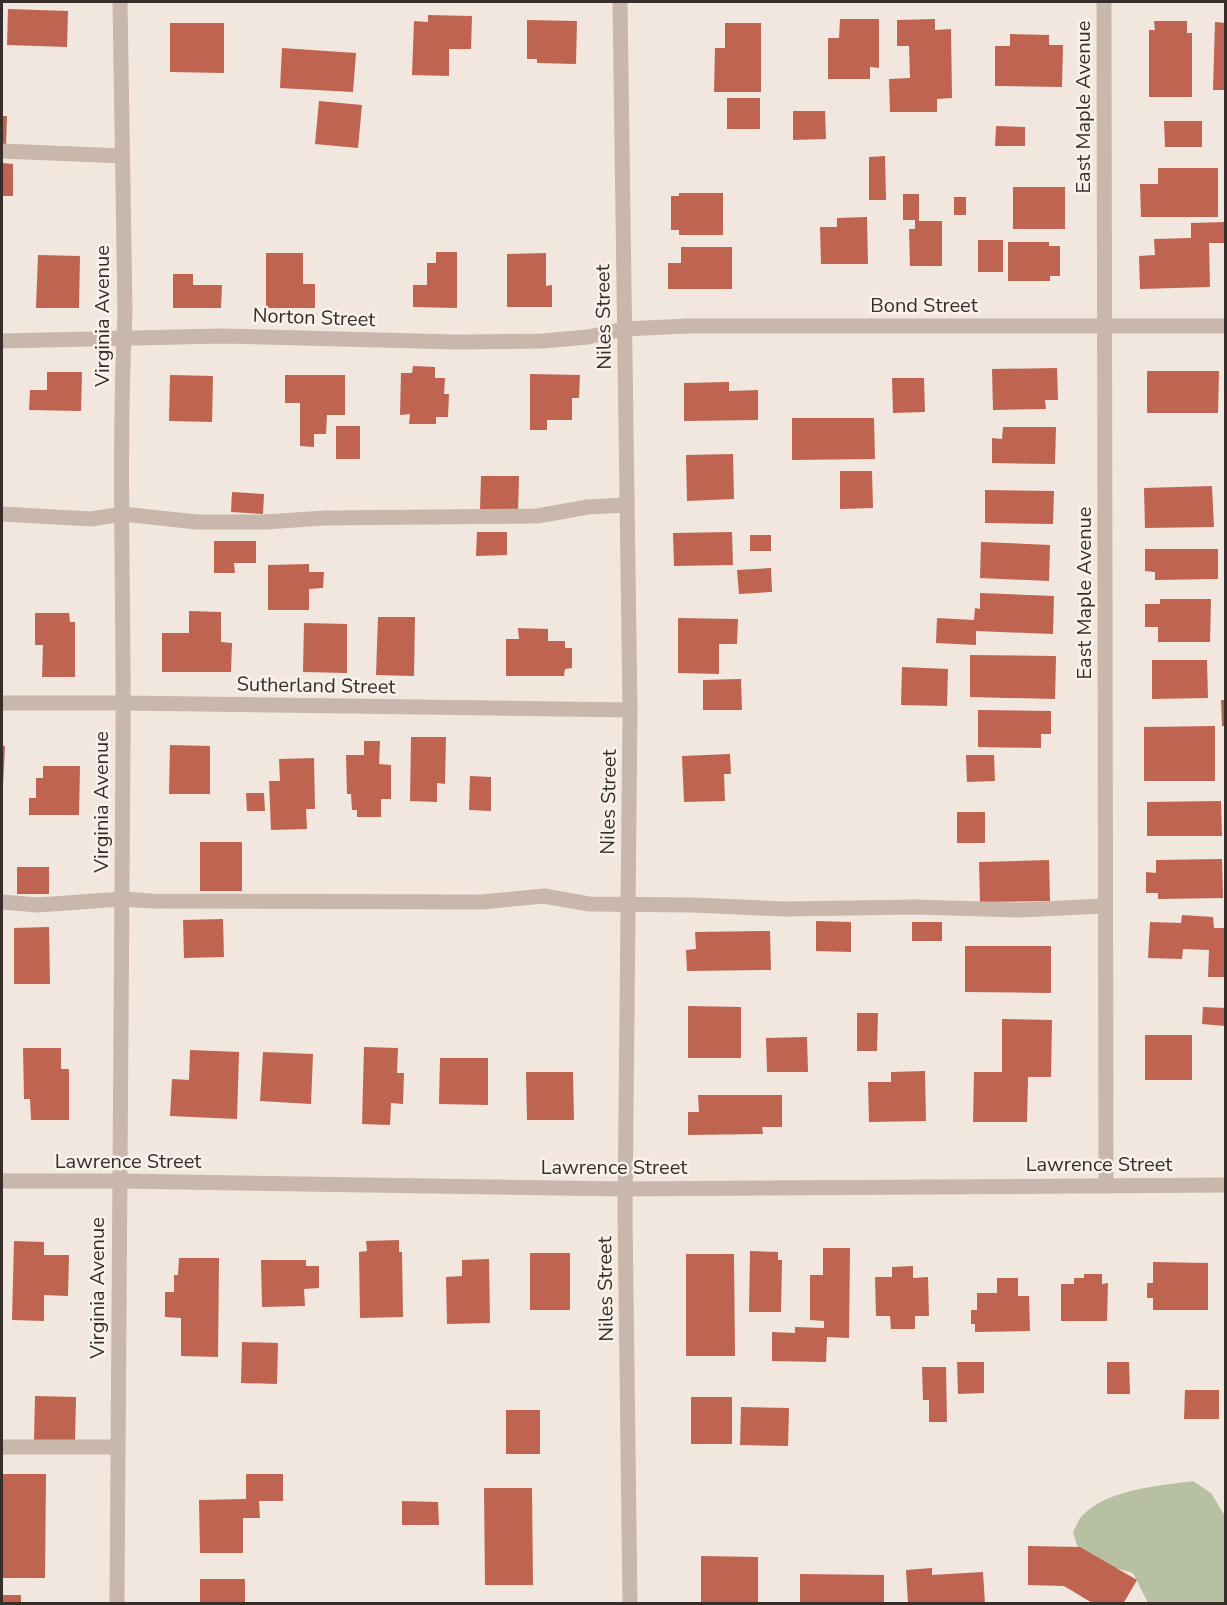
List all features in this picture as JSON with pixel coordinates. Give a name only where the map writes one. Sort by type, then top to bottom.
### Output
[{"type":"street","name":"Virginia Avenue","points":[[117,1604],[124,313],[120,2]]},
{"type":"street","name":"Niles Street","points":[[620,2],[630,710],[625,1189],[630,1604]]},
{"type":"street","name":"East Maple Avenue","points":[[1104,2],[1106,1185]]},
{"type":"street","points":[[2,152],[122,156]]},
{"type":"street","name":"Bond Street","points":[[624,330],[688,326],[1226,326]]},
{"type":"street","name":"Norton Street","points":[[2,341],[222,336],[489,342],[588,337],[624,330]]},
{"type":"street","points":[[2,514],[90,519],[122,514],[196,522],[265,522],[325,518],[537,516],[588,507],[627,505]]},
{"type":"street","name":"Sutherland Street","points":[[2,703],[630,710]]},
{"type":"street","points":[[2,902],[38,905],[122,899],[482,902],[544,896],[589,904],[784,909],[915,907],[1020,910],[1104,906]]},
{"type":"street","name":"Lawrence Street","points":[[2,1181],[625,1189],[1226,1185]]},
{"type":"street","points":[[2,1447],[117,1447]]},
{"type":"green space","points":[[1193,1481],[1211,1493],[1225,1516],[1225,1603],[1148,1603],[1133,1573],[1081,1558],[1073,1532],[1081,1518],[1093,1507],[1119,1494],[1134,1490]]},
{"type":"building","points":[[8,9],[68,11],[67,47],[7,45]]},
{"type":"building","points":[[428,15],[472,16],[471,49],[449,49],[449,76],[412,75],[414,21],[428,22]]},
{"type":"building","points":[[840,19],[879,19],[879,68],[870,67],[870,79],[828,79],[828,38],[839,38]]},
{"type":"building","points":[[935,19],[935,30],[951,29],[952,98],[937,99],[937,112],[890,112],[889,79],[910,78],[909,46],[897,46],[897,20]]},
{"type":"building","points":[[527,20],[577,21],[576,64],[537,63],[537,59],[527,59]]},
{"type":"building","points":[[1154,21],[1187,21],[1187,33],[1192,33],[1192,97],[1149,97],[1149,30],[1155,30]]},
{"type":"building","points":[[1215,22],[1226,23],[1226,90],[1213,90]]},
{"type":"building","points":[[170,23],[224,23],[224,73],[170,72]]},
{"type":"building","points":[[725,23],[761,23],[761,92],[714,92],[715,48],[725,48]]},
{"type":"building","points":[[1010,34],[1049,35],[1049,45],[1063,45],[1062,87],[995,86],[995,46],[1010,46]]},
{"type":"building","points":[[282,48],[356,53],[353,92],[280,88]]},
{"type":"building","points":[[727,98],[760,98],[760,129],[727,129]]},
{"type":"building","points":[[319,101],[362,105],[358,148],[315,144]]},
{"type":"building","points":[[793,111],[825,111],[826,139],[793,140]]},
{"type":"building","points":[[2,116],[7,116],[6,147],[2,147]]},
{"type":"building","points":[[1164,121],[1202,121],[1202,147],[1165,147]]},
{"type":"building","points":[[996,126],[1025,127],[1025,146],[995,146]]},
{"type":"building","points":[[885,156],[886,200],[869,200],[869,157]]},
{"type":"building","points":[[2,163],[13,164],[13,196],[2,196]]},
{"type":"building","points":[[1158,168],[1218,168],[1218,217],[1141,217],[1140,184],[1158,184]]},
{"type":"building","points":[[1013,187],[1065,187],[1065,229],[1013,229]]},
{"type":"building","points":[[679,193],[723,193],[723,235],[679,235],[679,230],[671,230],[671,196],[679,196]]},
{"type":"building","points":[[903,194],[919,194],[919,221],[942,221],[942,266],[910,266],[909,229],[915,229],[915,220],[903,220]]},
{"type":"building","points":[[954,197],[966,197],[966,215],[954,215]]},
{"type":"building","points":[[867,217],[868,264],[821,264],[820,227],[837,227],[837,218]]},
{"type":"building","points":[[1226,222],[1226,243],[1209,243],[1210,287],[1140,289],[1139,256],[1155,255],[1154,239],[1191,238],[1191,223]]},
{"type":"building","points":[[978,240],[1003,240],[1003,272],[978,272]]},
{"type":"building","points":[[1008,242],[1049,242],[1049,246],[1060,246],[1060,276],[1050,276],[1050,281],[1008,281]]},
{"type":"building","points":[[681,247],[732,247],[732,289],[668,289],[668,263],[681,263]]},
{"type":"building","points":[[436,252],[457,252],[457,308],[413,307],[413,285],[427,285],[427,263],[436,263]]},
{"type":"building","points":[[266,253],[303,253],[303,284],[315,284],[315,308],[266,308]]},
{"type":"building","points":[[546,253],[546,286],[552,285],[552,307],[507,307],[507,254]]},
{"type":"building","points":[[38,255],[80,256],[79,308],[36,308]]},
{"type":"building","points":[[173,274],[193,274],[193,285],[222,285],[221,308],[173,308]]},
{"type":"building","points":[[413,366],[435,367],[435,378],[445,378],[444,394],[449,394],[448,417],[436,417],[436,424],[409,424],[410,414],[400,415],[401,373],[412,373]]},
{"type":"building","points":[[1057,368],[1058,400],[1045,400],[1046,409],[993,410],[992,369]]},
{"type":"building","points":[[1147,371],[1219,371],[1218,413],[1147,413]]},
{"type":"building","points":[[47,372],[82,372],[81,411],[29,410],[30,390],[47,390]]},
{"type":"building","points":[[530,374],[580,375],[579,398],[572,398],[572,420],[547,420],[547,430],[530,430]]},
{"type":"building","points":[[170,375],[213,376],[212,422],[169,421]]},
{"type":"building","points":[[285,375],[345,375],[345,415],[327,415],[326,434],[314,434],[314,447],[300,446],[300,403],[285,403]]},
{"type":"building","points":[[892,378],[924,378],[925,412],[893,413]]},
{"type":"building","points":[[729,382],[729,391],[758,390],[758,420],[684,421],[684,383]]},
{"type":"building","points":[[792,418],[874,418],[875,459],[792,460]]},
{"type":"building","points":[[336,426],[360,426],[360,459],[336,459]]},
{"type":"building","points":[[1003,427],[1056,427],[1055,464],[992,463],[992,438],[1002,439]]},
{"type":"building","points":[[733,454],[734,499],[687,501],[686,455]]},
{"type":"building","points":[[840,471],[872,471],[873,508],[840,509]]},
{"type":"building","points":[[481,476],[519,476],[518,512],[480,511]]},
{"type":"building","points":[[1212,486],[1214,527],[1145,528],[1144,488]]},
{"type":"building","points":[[985,490],[1054,491],[1053,524],[985,523]]},
{"type":"building","points":[[232,492],[264,494],[263,514],[231,512]]},
{"type":"building","points":[[477,532],[507,532],[507,555],[476,556]]},
{"type":"building","points":[[732,532],[733,565],[674,566],[673,533]]},
{"type":"building","points":[[750,535],[771,535],[771,551],[750,551]]},
{"type":"building","points":[[214,541],[256,541],[256,563],[234,563],[235,573],[214,573]]},
{"type":"building","points":[[981,542],[1050,545],[1049,581],[980,578]]},
{"type":"building","points":[[1145,549],[1218,549],[1218,579],[1155,580],[1155,572],[1145,571]]},
{"type":"building","points":[[309,564],[309,572],[324,572],[323,588],[309,589],[309,610],[268,610],[268,565]]},
{"type":"building","points":[[771,568],[772,592],[739,594],[737,570]]},
{"type":"building","points":[[980,593],[1054,596],[1053,634],[976,631],[976,645],[936,643],[937,618],[974,620],[975,608],[980,609]]},
{"type":"building","points":[[1160,599],[1211,599],[1210,642],[1158,642],[1158,627],[1145,627],[1145,604],[1160,604]]},
{"type":"building","points":[[189,611],[221,612],[221,642],[232,643],[231,672],[162,672],[162,633],[189,633]]},
{"type":"building","points":[[35,613],[69,613],[70,622],[75,622],[75,677],[42,677],[43,645],[35,645]]},
{"type":"building","points":[[378,617],[415,617],[414,676],[376,675]]},
{"type":"building","points":[[678,618],[738,619],[737,644],[719,644],[719,674],[678,673]]},
{"type":"building","points":[[304,623],[347,624],[347,673],[303,672]]},
{"type":"building","points":[[518,628],[548,629],[548,641],[565,641],[565,648],[572,648],[572,668],[565,669],[564,676],[506,676],[506,639],[519,639]]},
{"type":"building","points":[[970,655],[1056,656],[1055,699],[970,697]]},
{"type":"building","points":[[1152,660],[1207,660],[1208,698],[1152,699]]},
{"type":"building","points":[[902,667],[948,669],[947,706],[901,705]]},
{"type":"building","points":[[741,679],[742,710],[703,710],[703,680]]},
{"type":"building","points":[[1221,700],[1226,700],[1226,726],[1222,726]]},
{"type":"building","points":[[978,710],[1051,711],[1051,734],[1041,734],[1041,748],[978,747]]},
{"type":"building","points":[[1215,726],[1215,781],[1144,781],[1144,727]]},
{"type":"building","points":[[411,737],[446,737],[445,784],[437,783],[437,802],[410,801]]},
{"type":"building","points":[[364,741],[380,741],[379,764],[391,765],[391,799],[381,799],[381,817],[357,817],[357,810],[352,810],[351,794],[347,794],[346,755],[364,755]]},
{"type":"building","points":[[170,745],[210,746],[210,794],[169,794]]},
{"type":"building","points":[[2,746],[5,746],[3,786],[2,785]]},
{"type":"building","points":[[730,754],[731,774],[724,774],[725,801],[684,802],[682,756]]},
{"type":"building","points":[[966,755],[994,755],[995,781],[967,782]]},
{"type":"building","points":[[314,758],[315,809],[306,809],[307,829],[271,830],[269,781],[280,781],[279,759]]},
{"type":"building","points":[[43,766],[80,766],[79,815],[29,815],[29,798],[36,798],[36,778],[43,778]]},
{"type":"building","points":[[470,776],[491,777],[491,811],[469,810]]},
{"type":"building","points":[[246,793],[264,793],[265,811],[247,811]]},
{"type":"building","points":[[1221,801],[1222,836],[1147,836],[1147,802]]},
{"type":"building","points":[[957,812],[985,812],[985,843],[957,843]]},
{"type":"building","points":[[200,842],[242,842],[242,891],[200,891]]},
{"type":"building","points":[[1222,859],[1223,898],[1158,899],[1158,893],[1146,893],[1146,872],[1156,873],[1156,860]]},
{"type":"building","points":[[1049,860],[1050,901],[980,902],[979,862]]},
{"type":"building","points":[[17,867],[49,867],[49,894],[17,894]]},
{"type":"building","points":[[1182,915],[1213,917],[1214,928],[1226,928],[1226,977],[1208,977],[1209,950],[1183,949],[1182,959],[1148,958],[1150,922],[1181,923]]},
{"type":"building","points":[[223,919],[224,957],[184,958],[183,920]]},
{"type":"building","points":[[816,921],[851,922],[851,952],[816,951]]},
{"type":"building","points":[[912,922],[942,922],[942,941],[912,941]]},
{"type":"building","points":[[49,927],[50,984],[14,984],[14,928]]},
{"type":"building","points":[[770,931],[771,970],[687,971],[686,950],[696,949],[695,932]]},
{"type":"building","points":[[965,946],[1051,946],[1051,993],[965,992]]},
{"type":"building","points":[[688,1006],[741,1007],[741,1058],[688,1058]]},
{"type":"building","points":[[1203,1007],[1226,1008],[1226,1026],[1202,1024]]},
{"type":"building","points":[[857,1013],[878,1013],[877,1051],[857,1051]]},
{"type":"building","points":[[1002,1019],[1052,1020],[1051,1077],[1028,1077],[1027,1122],[973,1122],[974,1072],[1002,1072]]},
{"type":"building","points":[[1145,1035],[1192,1035],[1192,1080],[1145,1080]]},
{"type":"building","points":[[807,1037],[808,1072],[767,1072],[766,1038]]},
{"type":"building","points":[[364,1047],[398,1048],[397,1073],[404,1073],[403,1104],[391,1103],[390,1125],[362,1124]]},
{"type":"building","points":[[23,1048],[61,1048],[61,1069],[69,1069],[69,1120],[31,1120],[30,1099],[24,1099]]},
{"type":"building","points":[[190,1050],[239,1052],[237,1119],[170,1116],[172,1079],[189,1080]]},
{"type":"building","points":[[263,1052],[313,1054],[311,1104],[260,1101]]},
{"type":"building","points":[[440,1058],[488,1058],[488,1105],[439,1104]]},
{"type":"building","points":[[925,1071],[926,1121],[869,1122],[868,1082],[891,1082],[891,1072]]},
{"type":"building","points":[[526,1072],[573,1072],[574,1120],[527,1120]]},
{"type":"building","points":[[698,1095],[782,1095],[782,1127],[762,1127],[763,1134],[688,1135],[688,1112],[699,1112]]},
{"type":"building","points":[[399,1240],[399,1252],[402,1252],[403,1317],[360,1318],[359,1252],[367,1251],[366,1241]]},
{"type":"building","points":[[14,1241],[44,1242],[44,1255],[69,1255],[68,1296],[44,1295],[44,1321],[12,1320]]},
{"type":"building","points":[[823,1248],[850,1248],[849,1338],[827,1337],[826,1362],[772,1361],[772,1332],[795,1333],[795,1327],[824,1328],[824,1321],[810,1320],[810,1275],[823,1275]]},
{"type":"building","points":[[750,1251],[778,1252],[778,1260],[782,1260],[781,1312],[749,1312]]},
{"type":"building","points":[[530,1253],[570,1253],[570,1310],[530,1310]]},
{"type":"building","points":[[686,1254],[734,1254],[735,1356],[686,1356]]},
{"type":"building","points":[[179,1258],[219,1258],[218,1357],[181,1356],[181,1318],[165,1317],[165,1292],[174,1292],[174,1275],[178,1275]]},
{"type":"building","points":[[489,1259],[490,1323],[447,1324],[446,1277],[462,1276],[462,1260]]},
{"type":"building","points":[[261,1260],[306,1260],[306,1266],[319,1266],[319,1288],[304,1289],[305,1306],[262,1307]]},
{"type":"building","points":[[1153,1262],[1208,1263],[1208,1310],[1153,1310],[1153,1298],[1147,1298],[1147,1283],[1153,1283]]},
{"type":"building","points":[[913,1266],[913,1278],[928,1277],[929,1316],[915,1316],[915,1329],[891,1329],[890,1316],[876,1316],[875,1277],[892,1277],[892,1267]]},
{"type":"building","points":[[1084,1274],[1102,1274],[1102,1284],[1108,1283],[1107,1321],[1061,1321],[1061,1284],[1074,1284],[1074,1278],[1084,1278]]},
{"type":"building","points":[[997,1278],[1018,1278],[1018,1296],[1029,1296],[1030,1331],[975,1332],[975,1324],[971,1324],[971,1310],[977,1310],[977,1293],[997,1293]]},
{"type":"building","points":[[242,1342],[278,1343],[277,1384],[241,1383]]},
{"type":"building","points":[[957,1362],[984,1362],[984,1393],[958,1394]]},
{"type":"building","points":[[1107,1362],[1129,1362],[1130,1394],[1107,1394]]},
{"type":"building","points":[[922,1367],[946,1367],[947,1422],[929,1422],[929,1400],[923,1400]]},
{"type":"building","points":[[1185,1390],[1219,1390],[1219,1419],[1184,1419]]},
{"type":"building","points":[[35,1396],[76,1397],[75,1442],[34,1441]]},
{"type":"building","points":[[691,1397],[732,1397],[732,1444],[691,1444]]},
{"type":"building","points":[[741,1407],[789,1408],[788,1446],[740,1445]]},
{"type":"building","points":[[506,1410],[540,1410],[540,1454],[506,1454]]},
{"type":"building","points":[[2,1474],[46,1474],[45,1578],[3,1578]]},
{"type":"building","points":[[246,1474],[283,1474],[283,1501],[259,1501],[260,1518],[243,1518],[243,1553],[200,1553],[199,1500],[246,1499]]},
{"type":"building","points":[[484,1488],[532,1488],[533,1585],[485,1585]]},
{"type":"building","points":[[402,1501],[438,1502],[439,1525],[402,1525]]},
{"type":"building","points":[[1028,1546],[1080,1547],[1137,1580],[1123,1604],[1094,1604],[1064,1586],[1028,1585]]},
{"type":"building","points":[[701,1556],[758,1557],[758,1604],[701,1604]]},
{"type":"building","points":[[932,1568],[932,1575],[983,1572],[985,1604],[908,1604],[906,1570]]},
{"type":"building","points":[[800,1574],[884,1575],[884,1604],[800,1604]]},
{"type":"building","points":[[200,1579],[245,1579],[245,1604],[200,1604]]},
{"type":"building","points":[[2,1595],[21,1595],[21,1604],[2,1604]]}]
